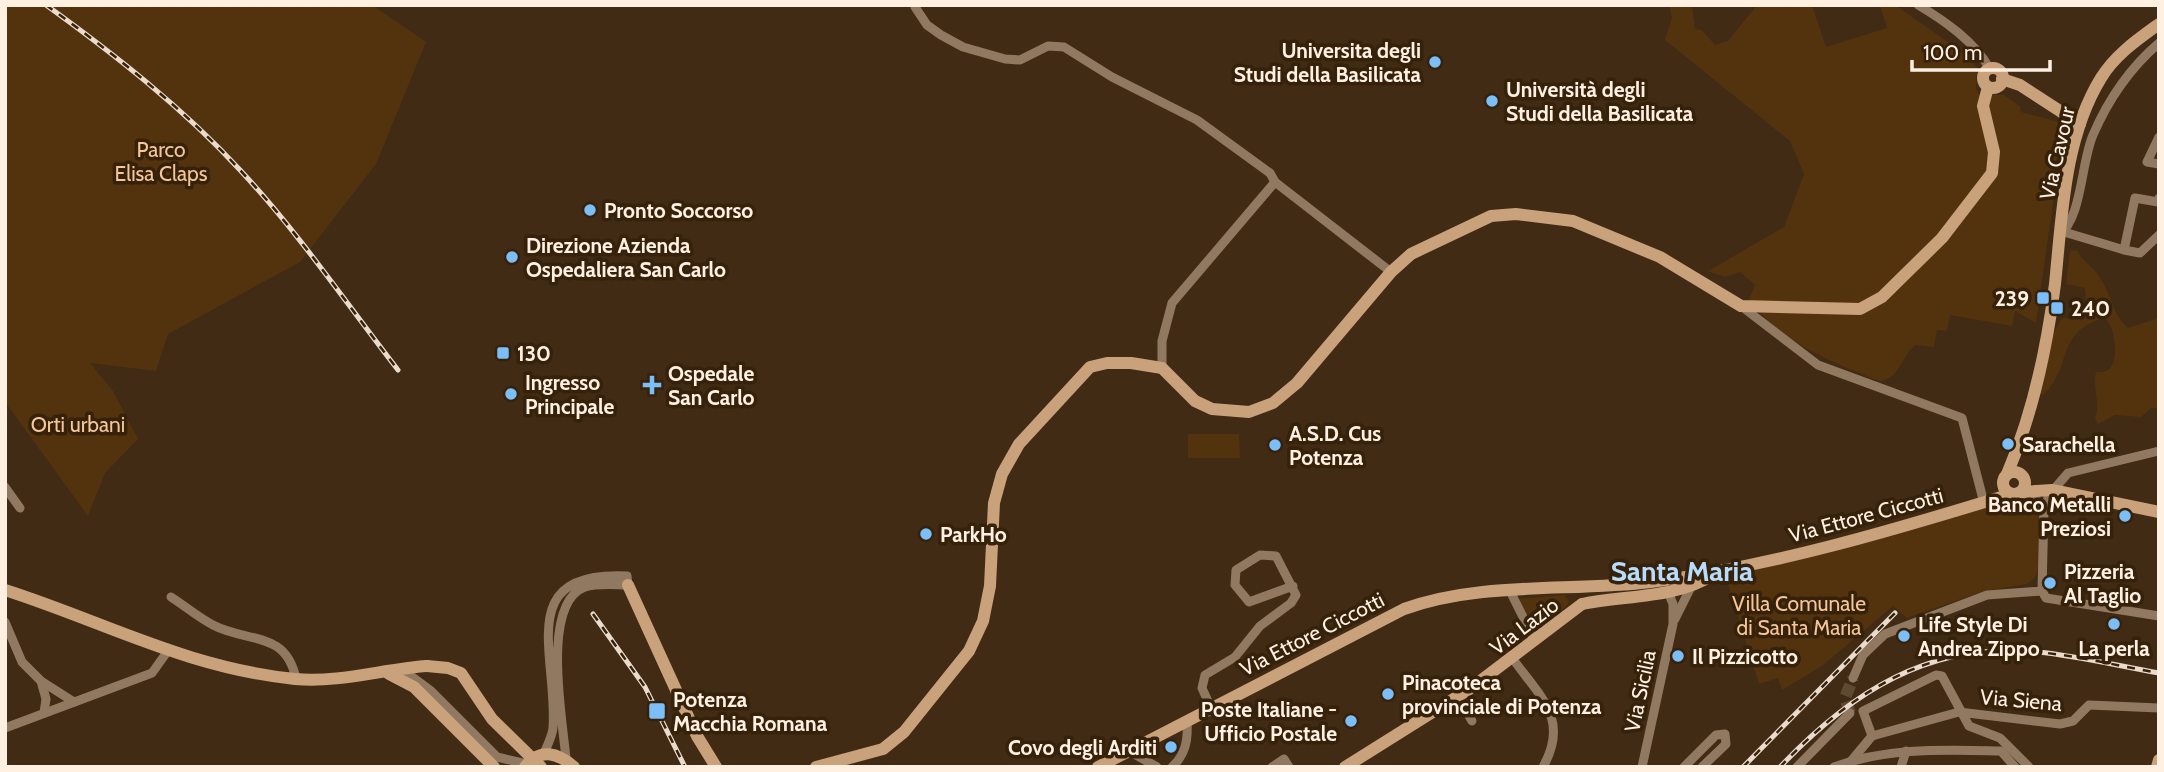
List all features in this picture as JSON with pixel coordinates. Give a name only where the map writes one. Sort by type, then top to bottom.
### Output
[{"type":"main road","name":"Via Cavour","points":[[2015,484],[2016,454],[2049,322],[2080,124],[2101,78],[2114,60],[2159,24]]},
{"type":"main road","points":[[816,767],[883,749],[904,732],[969,651],[982,621],[990,586],[994,503],[1002,474],[1019,444],[1090,368],[1119,363],[1162,368],[1195,401],[1212,409],[1249,412],[1273,403],[1297,383],[1391,272],[1411,254],[1491,216],[1548,216],[1573,221],[1660,257],[1741,306],[1849,310],[1869,305],[1882,297],[1942,238],[1992,173],[1994,152],[1983,106],[1988,87],[1983,77],[1990,69],[1998,70],[2002,79],[2020,85],[2080,124]]},
{"type":"main road","points":[[1988,87],[1997,87],[2002,79]]},
{"type":"main road","name":"Via Ettore Ciccotti","points":[[1582,596],[1718,572],[1984,503],[2015,484],[2159,512]]},
{"type":"main road","name":"Via Ettore Ciccotti","points":[[1098,767],[1404,609],[1450,598],[1510,591],[1560,588],[1582,596],[1668,592],[1691,587],[1718,572]]},
{"type":"main road","points":[[628,580],[696,736],[716,767]]},
{"type":"main road","points":[[5,590],[51,605],[167,652],[296,679],[389,673],[427,666],[449,668],[461,673],[492,719],[541,767]]},
{"type":"main road","name":"Via Lazio","points":[[1345,767],[1513,659],[1535,642],[1582,596]]},
{"type":"main road","points":[[389,673],[414,687],[494,767]]},
{"type":"main road","points":[[526,765],[544,753],[571,764]]},
{"type":"main road","points":[[2157,767],[2159,760]]},
{"type":"street","points":[[1918,5],[1955,30],[1981,54],[1990,69]]},
{"type":"street","points":[[915,7],[927,25],[963,47],[1020,60],[1048,47],[1064,47],[1112,77],[1197,120],[1270,173],[1275,182],[1391,272]]},
{"type":"street","name":"Via Cavour","points":[[2061,234],[2071,221],[2092,136],[2117,91],[2159,43]]},
{"type":"street","points":[[2159,137],[2147,162],[2159,164]]},
{"type":"street","points":[[1162,368],[1163,331],[1172,303],[1275,182]]},
{"type":"street","points":[[2159,198],[2158,202],[2134,198],[2124,250],[2140,253],[2159,234]]},
{"type":"street","points":[[2061,234],[2122,249]]},
{"type":"street","points":[[1741,306],[1818,365],[1962,418],[1984,503]]},
{"type":"street","points":[[2159,452],[2062,475],[2044,509],[2042,591],[2046,598],[2159,615]]},
{"type":"street","points":[[2015,484],[2034,497],[2044,509]]},
{"type":"street","points":[[5,487],[20,508]]},
{"type":"street","points":[[1211,708],[1202,688],[1205,675],[1235,657],[1260,626],[1296,599],[1293,586],[1284,566],[1271,554],[1260,555],[1243,564],[1233,577],[1240,595],[1249,602],[1293,586]]},
{"type":"street","points":[[544,753],[553,731],[548,632],[553,605],[567,586],[581,578],[628,580]]},
{"type":"street","points":[[571,764],[558,646],[561,615],[566,604],[585,587],[628,580]]},
{"type":"street","points":[[1673,624],[1691,587]]},
{"type":"street","points":[[1510,591],[1535,642]]},
{"type":"street","points":[[1853,678],[1863,656],[1885,634],[1987,595],[2042,591]]},
{"type":"street","points":[[1668,592],[1673,604],[1673,624]]},
{"type":"street","points":[[172,597],[215,626],[279,648],[293,665],[296,679]]},
{"type":"street","points":[[5,622],[22,662],[41,681],[74,702]]},
{"type":"street","name":"Via Sicilia","points":[[1642,767],[1673,624]]},
{"type":"street","points":[[5,728],[152,673],[167,652]]},
{"type":"street","points":[[1513,659],[1552,714],[1555,738],[1543,767]]},
{"type":"street","points":[[402,670],[421,682],[497,757],[526,765]]},
{"type":"street","name":"Via Siena","points":[[1959,712],[1946,680],[1936,675],[1863,711],[1872,736],[1959,712],[2060,724],[2073,721],[2089,705],[2159,708]]},
{"type":"street","points":[[41,681],[46,699],[44,713]]},
{"type":"street","points":[[1457,696],[1472,722]]},
{"type":"street","points":[[1959,712],[1969,726],[2000,738],[2029,767]]},
{"type":"street","points":[[1797,767],[1850,713]]},
{"type":"street","points":[[1172,767],[1181,759],[1188,740],[1187,719]]},
{"type":"street","points":[[1684,767],[1716,735],[1725,734],[1726,744],[1702,767]]},
{"type":"street","points":[[1852,760],[1872,736]]},
{"type":"street","points":[[1129,751],[1157,767]]},
{"type":"street","points":[[1901,767],[1906,751]]},
{"type":"street","points":[[1834,767],[1852,760],[1906,751],[2001,751],[2015,767]]},
{"type":"street","points":[[1272,767],[1284,759],[1289,767]]},
{"type":"green space","name":"Parco Elisa Claps","points":[[5,5],[372,5],[426,42],[376,164],[300,262],[168,334],[156,371],[90,363],[113,391],[138,439],[105,473],[88,516],[5,402]]},
{"type":"green space","points":[[1669,5],[1692,5],[1695,29],[1702,30],[1715,45],[1728,41],[1757,5],[1812,5],[1826,47],[1887,28],[1880,5],[1895,5],[1958,49],[1977,67],[1976,89],[1979,94],[2004,95],[2020,106],[2021,112],[2059,122],[2054,196],[2036,323],[2015,311],[2012,326],[1950,315],[1947,331],[1937,330],[1934,347],[1915,345],[1896,372],[1880,381],[1826,359],[1775,327],[1749,299],[1755,285],[1740,272],[1725,277],[1708,271],[1784,227],[1804,174],[1790,141],[1665,40],[1672,18]]},
{"type":"green space","points":[[2077,250],[2095,271],[2118,316],[2128,328],[2159,318],[2159,408],[2151,408],[2141,417],[2115,415],[2098,424],[2095,418],[2096,372],[2110,369],[2115,356],[2111,326],[2103,318],[2077,333],[2070,342],[2052,385],[2043,395],[2037,393],[2046,354],[2057,326],[2063,318],[2083,319],[2088,314],[2085,288],[2066,284],[2070,251]]},
{"type":"green space","points":[[1188,434],[1239,434],[1240,458],[1188,458]]},
{"type":"green space","name":"Villa Comunale di Santa Maria","points":[[2020,499],[2033,503],[2040,512],[2041,563],[2035,577],[2027,584],[1983,591],[1907,618],[1893,606],[1822,666],[1782,690],[1778,678],[1759,684],[1726,578]]},
{"type":"green space","points":[[1564,595],[1569,601],[1567,606],[1535,630],[1518,599]]},
{"type":"tunnel","points":[[1850,713],[1845,698],[1853,678]]},
{"type":"railway","points":[[46,5],[147,83],[218,147],[282,218],[398,370]]},
{"type":"railway","points":[[1743,767],[1895,613]]},
{"type":"railway","points":[[593,614],[645,687],[685,767]]},
{"type":"railway","points":[[1780,767],[1807,740],[1864,695],[1895,677],[1962,655],[1999,651],[2038,652],[2159,673]]},
{"type":"place","name":"Universita degli Studi della Basilicata","points":[[1435,62]]},
{"type":"place","name":"Università degli Studi della Basilicata","points":[[1492,101]]},
{"type":"place","name":"Pronto Soccorso","points":[[590,210]]},
{"type":"place","name":"Direzione Azienda Ospedaliera San Carlo","points":[[512,257]]},
{"type":"place","name":"239","points":[[2043,298]]},
{"type":"place","name":"240","points":[[2057,308]]},
{"type":"place","name":"130","points":[[503,353]]},
{"type":"place","name":"Ospedale San Carlo","points":[[652,385]]},
{"type":"place","name":"Ingresso Principale","points":[[511,394]]},
{"type":"place","name":"Sarachella","points":[[2008,444]]},
{"type":"place","name":"A.S.D. Cus Potenza","points":[[1275,445]]},
{"type":"place","name":"Banco Metalli Preziosi","points":[[2125,516]]},
{"type":"place","name":"ParkHo","points":[[926,534]]},
{"type":"place","name":"Pizzeria Al Taglio","points":[[2050,583]]},
{"type":"place","name":"La perla","points":[[2114,624]]},
{"type":"place","name":"Life Style Di Andrea Zippo","points":[[1904,636]]},
{"type":"place","name":"Il Pizzicotto","points":[[1678,656]]},
{"type":"place","name":"Pinacoteca provinciale di Potenza","points":[[1388,694]]},
{"type":"place","name":"Potenza Macchia Romana","points":[[657,711]]},
{"type":"place","name":"Poste Italiane - Ufficio Postale","points":[[1351,721]]},
{"type":"place","name":"Covo degli Arditi","points":[[1171,747]]},
{"type":"district","name":"Santa Maria","points":[[1682,571]]},
{"type":"park label","name":"Orti urbani","points":[[78,424]]}]
